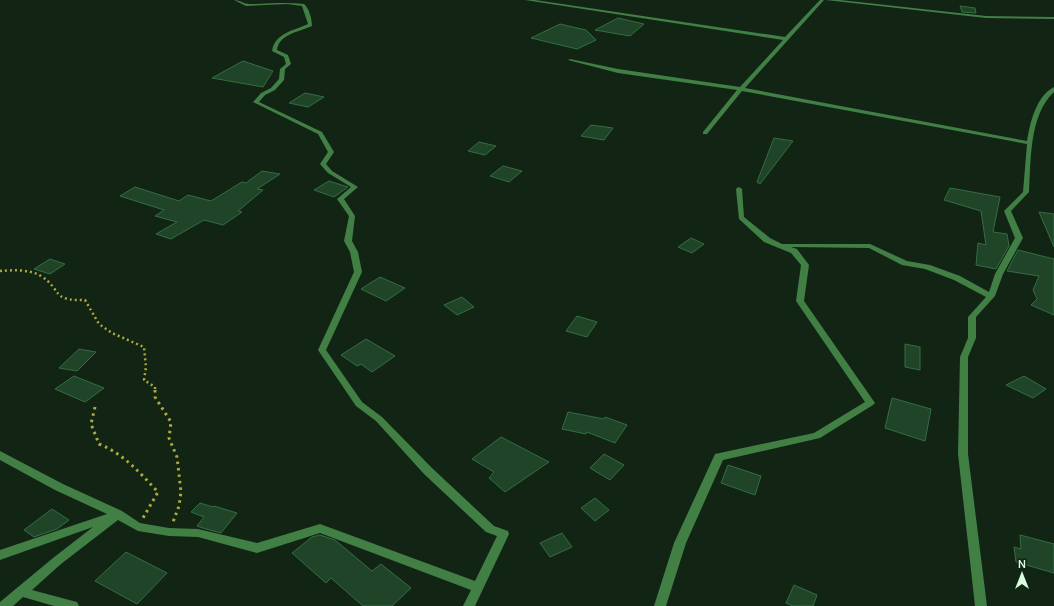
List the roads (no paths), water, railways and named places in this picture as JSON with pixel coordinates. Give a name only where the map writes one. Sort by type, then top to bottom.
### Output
[{"type":"street","points":[[236,0],[246,4],[287,2],[304,5],[308,15],[310,25],[299,31],[281,36],[274,46],[274,51],[286,56],[289,64],[283,70],[282,79],[273,89],[263,94],[256,102],[320,133],[331,152],[323,164],[330,172],[355,187],[340,199],[352,216],[348,241],[354,252],[358,272],[322,350],[359,404],[379,419],[428,471],[490,529],[504,534],[469,606]]},
{"type":"street","points":[[527,0],[787,39]]},
{"type":"street","points":[[705,133],[740,89],[822,0]]},
{"type":"street","points":[[828,0],[986,17],[1054,18]]},
{"type":"street","points":[[570,60],[618,70],[740,89],[1030,143]]},
{"type":"street","points":[[981,606],[963,454],[964,357],[972,338],[972,317],[991,296],[999,274],[1019,238],[1007,211],[1026,192],[1030,143],[1042,101],[1054,89]]},
{"type":"street","points":[[660,606],[680,543],[719,457],[817,436],[870,403],[800,301],[805,265],[794,251],[767,240],[740,218],[740,189]]},
{"type":"street","points":[[780,245],[870,246],[905,263],[926,267],[957,278],[991,296]]},
{"type":"street","points":[[0,455],[59,486],[118,514],[138,527],[169,532],[198,533],[257,548],[320,528],[478,587]]},
{"type":"street","points":[[0,555],[118,514]]},
{"type":"street","points":[[4,606],[57,561],[118,514]]},
{"type":"street","points":[[22,592],[73,606]]}]
